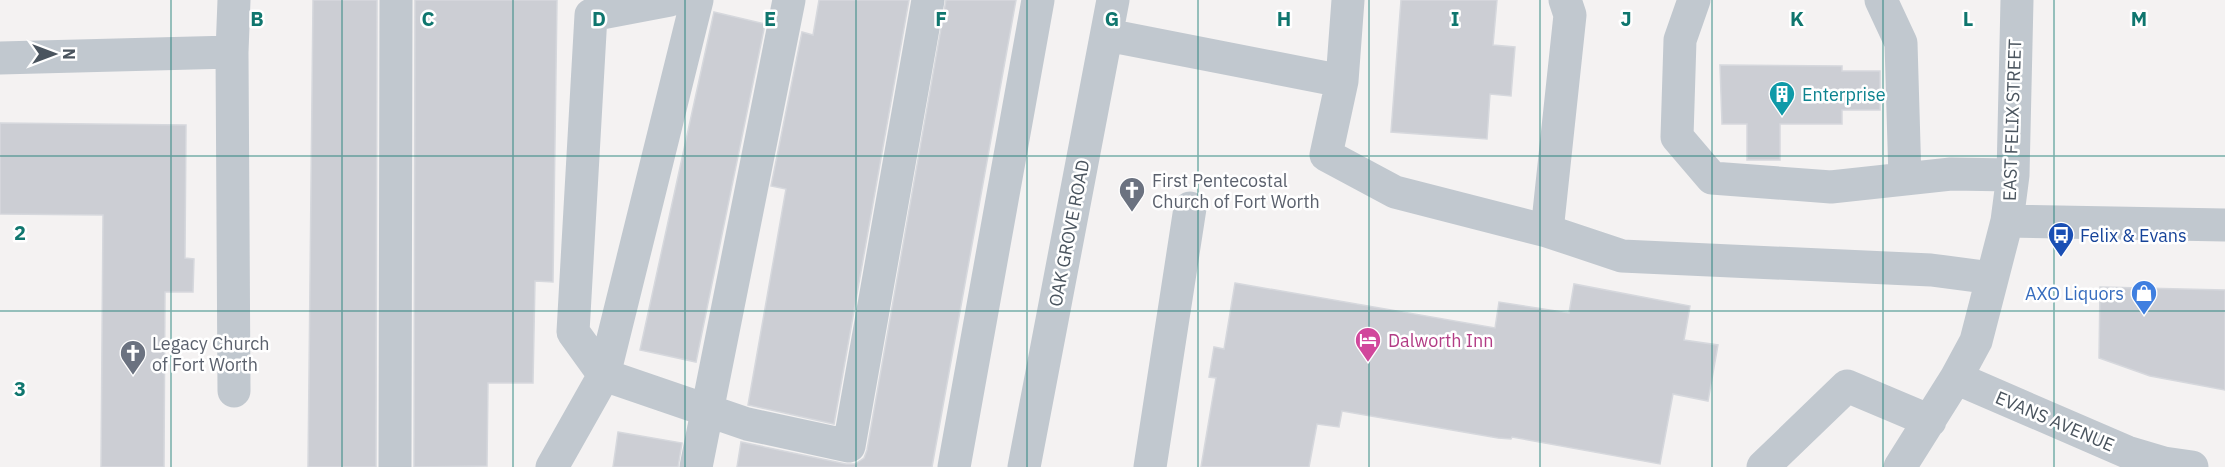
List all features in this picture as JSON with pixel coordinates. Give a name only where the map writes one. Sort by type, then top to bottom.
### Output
[{"type":"street","points":[[234,0],[232,52],[234,391]]},
{"type":"street","points":[[395,467],[396,0]]},
{"type":"street","points":[[670,0],[591,8],[573,332],[604,375],[848,456],[928,0]]},
{"type":"street","points":[[552,467],[604,375],[697,0]]},
{"type":"street","points":[[696,467],[789,0]]},
{"type":"street","points":[[954,467],[1038,0]]},
{"type":"street","name":"OAK GROVE ROAD","points":[[1024,467],[1113,0]]},
{"type":"street","points":[[1348,0],[1342,81],[1326,155],[1395,192],[1547,231],[1622,256],[1931,270],[1992,278]]},
{"type":"street","points":[[1547,231],[1569,15],[1565,0]]},
{"type":"street","points":[[1694,0],[1680,40],[1677,137],[1712,178],[1831,187],[1951,174],[2013,175]]},
{"type":"street","points":[[1881,0],[1901,43],[1905,179]]},
{"type":"street","name":"EAST FELIX STREET","points":[[1900,467],[1956,378],[1976,341],[2007,221],[2013,175],[2017,0]]},
{"type":"street","points":[[1107,35],[1342,81]]},
{"type":"street","points":[[0,58],[232,52]]},
{"type":"street","points":[[1150,467],[1190,208]]},
{"type":"street","points":[[2007,221],[2225,225]]},
{"type":"street","name":"EVANS AVENUE","points":[[1956,378],[2127,452],[2164,463],[2192,467]]},
{"type":"street","points":[[1763,467],[1847,386],[1930,421]]},
{"type":"building","points":[[313,0],[377,0],[376,467],[308,467]]},
{"type":"building","points":[[415,0],[557,0],[553,282],[535,281],[533,383],[488,383],[487,466],[414,467]]},
{"type":"building","points":[[819,0],[909,0],[834,424],[748,405],[786,189],[771,186],[802,32],[813,35]]},
{"type":"building","points":[[946,0],[1016,0],[932,467],[737,467],[741,442],[846,464],[855,464],[864,458]]},
{"type":"building","points":[[1401,0],[1497,0],[1493,45],[1515,47],[1511,96],[1490,94],[1487,139],[1391,132]]},
{"type":"building","points":[[714,12],[765,24],[696,362],[640,350]]},
{"type":"building","name":"Enterprise","points":[[1720,65],[1842,66],[1842,71],[1880,71],[1880,110],[1842,110],[1842,124],[1780,124],[1780,160],[1747,160],[1747,124],[1722,124]]},
{"type":"building","name":"Legacy Church of Fort Worth","points":[[0,123],[186,125],[185,258],[194,259],[193,292],[165,292],[164,467],[101,467],[103,215],[0,214]]},
{"type":"building","name":"Dalworth Inn","points":[[1235,283],[1495,328],[1499,302],[1569,313],[1574,284],[1690,306],[1684,340],[1718,345],[1708,401],[1673,394],[1660,464],[1512,437],[1511,439],[1498,438],[1342,411],[1339,427],[1317,424],[1309,467],[1201,467],[1216,378],[1209,377],[1214,347],[1224,349]]},
{"type":"building","points":[[2100,287],[2225,290],[2225,390],[2150,376],[2099,358]]},
{"type":"building","points":[[618,432],[682,443],[678,467],[613,467]]},
{"type":"place","name":"Enterprise","points":[[1782,117]]},
{"type":"place","name":"First Pentecostal Church of Fort Worth","points":[[1132,213]]},
{"type":"place","name":"Felix & Evans","points":[[2061,258]]},
{"type":"place","name":"AXO Liquors","points":[[2144,316]]},
{"type":"place","name":"Dalworth Inn","points":[[1368,363]]},
{"type":"place","name":"Legacy Church of Fort Worth","points":[[133,376]]}]
